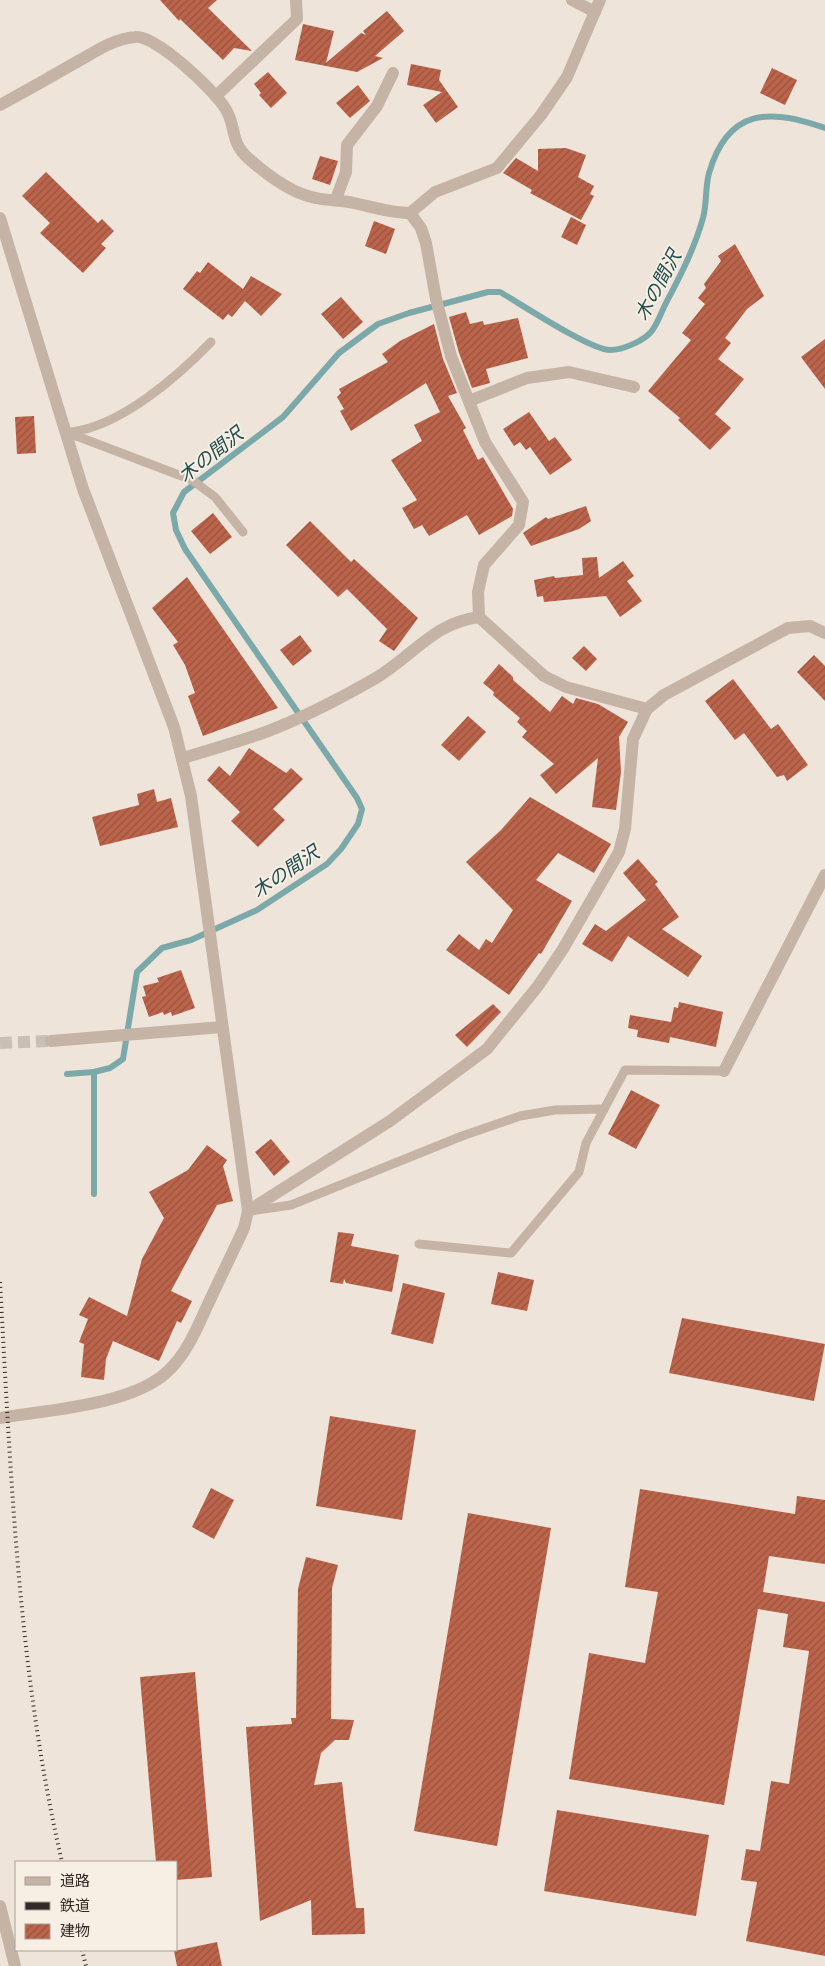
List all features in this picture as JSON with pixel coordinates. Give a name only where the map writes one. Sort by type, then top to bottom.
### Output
[{"type":"street","points":[[216,96],[297,19],[296,0]]},
{"type":"street","points":[[0,106],[108,44],[136,36],[153,41],[166,50],[216,96],[231,118],[233,136],[237,146],[247,157],[297,192],[316,198],[336,199],[399,213],[410,213],[435,192],[497,168],[554,98],[579,51],[598,6],[572,0]]},
{"type":"street","points":[[336,199],[346,172],[347,145],[377,106],[393,73]]},
{"type":"street","points":[[410,213],[421,228],[426,243],[436,298],[451,356],[485,442],[522,502],[519,525],[484,566],[478,592],[479,617],[544,676],[566,687],[647,709]]},
{"type":"street","points":[[0,218],[83,489],[174,727],[183,758],[191,796],[248,1211],[244,1228],[194,1333],[179,1360],[167,1373],[143,1387],[104,1401],[0,1418]]},
{"type":"street","points":[[469,401],[527,378],[569,372],[634,388]]},
{"type":"street","points":[[183,758],[264,732],[312,710],[377,677],[441,628],[462,619],[479,617]]},
{"type":"street","points":[[248,1211],[390,1121],[487,1049],[538,986],[563,949],[619,852],[625,829],[633,739],[647,709],[664,695],[788,628],[810,626],[825,633]]},
{"type":"street","points":[[724,1071],[825,875]]},
{"type":"street","points":[[51,1041],[222,1027]]},
{"type":"street","points":[[0,1906],[15,1966]]},
{"type":"lane","points":[[66,432],[98,426],[142,400],[164,386],[211,342]]},
{"type":"lane","points":[[66,432],[192,480],[215,497],[243,532]]},
{"type":"lane","points":[[419,1244],[511,1253],[578,1172],[586,1143],[625,1070],[724,1071]]},
{"type":"lane","points":[[248,1211],[290,1205],[462,1136],[520,1116],[554,1110],[604,1109]]},
{"type":"building","points":[[160,0],[217,0],[208,8],[252,51],[234,48],[223,60],[180,19],[179,21]]},
{"type":"building","points":[[387,11],[404,31],[375,56],[383,58],[357,72],[295,60],[303,24],[334,31],[326,63],[361,33],[366,35],[363,31]]},
{"type":"building","points":[[411,64],[441,70],[439,80],[458,107],[436,123],[423,105],[442,92],[407,85]]},
{"type":"building","points":[[772,68],[797,80],[785,105],[760,93]]},
{"type":"building","points":[[268,72],[287,93],[271,108],[259,95],[261,93],[254,84]]},
{"type":"building","points":[[358,85],[370,101],[350,118],[336,103]]},
{"type":"building","points":[[566,148],[586,155],[578,177],[594,186],[590,194],[594,196],[581,220],[530,193],[532,190],[503,173],[516,158],[538,171],[538,149]]},
{"type":"building","points":[[320,156],[338,161],[330,185],[312,179]]},
{"type":"building","points":[[46,172],[98,223],[102,219],[114,231],[101,244],[106,248],[83,273],[40,233],[50,223],[22,196]]},
{"type":"building","points":[[571,217],[586,225],[577,245],[561,237]]},
{"type":"building","points":[[374,221],[395,229],[386,254],[365,246]]},
{"type":"building","points":[[735,244],[764,296],[747,309],[725,338],[731,343],[718,359],[744,379],[715,414],[731,428],[710,450],[678,420],[680,418],[648,391],[691,340],[682,333],[705,304],[698,298],[706,288],[704,284],[721,261],[718,256]]},
{"type":"building","points":[[208,262],[243,289],[251,276],[282,294],[261,316],[245,301],[232,317],[228,314],[223,320],[183,289],[197,271],[200,273]]},
{"type":"building","points":[[341,297],[363,322],[343,339],[321,314]]},
{"type":"building","points":[[466,312],[470,324],[483,321],[484,325],[518,318],[528,358],[486,369],[490,383],[472,388],[459,353],[449,317]]},
{"type":"building","points":[[434,324],[443,359],[457,393],[448,396],[466,428],[463,430],[478,460],[483,457],[513,509],[512,516],[479,535],[467,515],[429,536],[422,525],[414,529],[402,508],[417,500],[391,460],[422,441],[414,425],[440,412],[426,383],[351,431],[340,411],[344,409],[337,397],[341,393],[339,389],[388,362],[382,354],[400,341]]},
{"type":"building","points":[[825,339],[825,389],[801,357]]},
{"type":"building","points":[[529,412],[549,441],[555,437],[572,460],[550,475],[530,447],[526,450],[520,442],[514,446],[503,429]]},
{"type":"building","points":[[34,416],[36,453],[17,454],[15,417]]},
{"type":"building","points":[[586,506],[591,521],[579,529],[531,546],[523,533],[546,517],[548,519]]},
{"type":"building","points":[[213,513],[232,537],[210,554],[191,531]]},
{"type":"building","points":[[310,521],[351,562],[354,559],[418,618],[394,651],[379,641],[387,629],[347,589],[338,597],[286,545]]},
{"type":"building","points":[[597,557],[599,578],[623,561],[634,576],[627,581],[642,601],[620,617],[606,596],[544,602],[543,596],[537,597],[534,580],[554,576],[555,578],[583,575],[582,558]]},
{"type":"building","points":[[187,577],[278,708],[203,736],[188,696],[195,693],[185,665],[173,645],[178,642],[152,608]]},
{"type":"building","points":[[300,635],[312,651],[293,666],[280,650]]},
{"type":"building","points":[[584,646],[597,659],[586,671],[572,658]]},
{"type":"building","points":[[814,655],[825,666],[825,701],[797,672]]},
{"type":"building","points":[[499,664],[513,677],[513,680],[550,712],[562,696],[573,704],[576,698],[598,704],[628,722],[619,737],[621,772],[616,810],[592,807],[598,758],[556,794],[540,775],[554,764],[522,737],[527,731],[517,722],[520,718],[493,695],[494,692],[483,683]]},
{"type":"building","points":[[733,679],[771,729],[778,724],[808,765],[787,781],[784,775],[777,777],[744,733],[735,740],[705,701]]},
{"type":"building","points":[[468,716],[486,732],[459,761],[441,745]]},
{"type":"building","points":[[249,748],[286,773],[291,768],[303,779],[273,809],[285,820],[258,847],[231,821],[240,812],[207,780],[219,766],[230,776]]},
{"type":"building","points":[[154,789],[157,802],[171,798],[178,827],[100,846],[92,817],[139,805],[137,794]]},
{"type":"building","points":[[530,797],[611,844],[594,873],[558,853],[536,880],[572,901],[541,954],[539,953],[509,995],[446,950],[459,934],[479,950],[486,939],[492,943],[513,910],[466,862],[501,830]]},
{"type":"building","points":[[638,859],[658,882],[655,884],[679,917],[662,929],[702,956],[688,977],[628,936],[612,962],[582,944],[595,924],[606,931],[646,900],[623,873]]},
{"type":"building","points":[[181,970],[195,1008],[172,1016],[171,1012],[164,1015],[163,1012],[149,1017],[142,997],[146,996],[143,986],[159,982],[157,978]]},
{"type":"building","points":[[679,1002],[723,1012],[716,1047],[670,1037],[669,1043],[637,1037],[638,1030],[628,1028],[630,1015],[671,1022],[674,1007],[678,1008]]},
{"type":"building","points":[[493,1004],[501,1012],[467,1047],[455,1035]]},
{"type":"building","points":[[631,1090],[660,1105],[636,1149],[608,1134]]},
{"type":"building","points":[[271,1139],[290,1162],[274,1176],[255,1152]]},
{"type":"building","points":[[207,1145],[227,1160],[223,1166],[233,1201],[217,1205],[171,1291],[192,1301],[181,1323],[177,1321],[159,1361],[113,1341],[106,1359],[104,1380],[81,1377],[84,1344],[79,1342],[88,1319],[79,1315],[89,1297],[127,1316],[142,1259],[164,1218],[149,1192],[188,1170]]},
{"type":"building","points":[[338,1232],[354,1234],[351,1246],[399,1255],[392,1292],[346,1283],[344,1279],[343,1284],[330,1282]]},
{"type":"building","points":[[498,1272],[534,1280],[527,1311],[491,1304]]},
{"type":"building","points":[[403,1283],[445,1293],[433,1344],[391,1334]]},
{"type":"building","points":[[682,1318],[825,1344],[814,1401],[669,1373]]},
{"type":"building","points":[[330,1416],[416,1430],[402,1520],[316,1506]]},
{"type":"building","points":[[211,1488],[234,1500],[214,1539],[192,1527]]},
{"type":"building","points":[[640,1489],[795,1514],[797,1496],[825,1500],[825,1564],[769,1556],[763,1592],[825,1602],[825,1956],[746,1941],[757,1882],[741,1880],[746,1849],[760,1851],[771,1781],[789,1784],[809,1651],[783,1647],[788,1614],[758,1609],[724,1805],[569,1779],[589,1653],[645,1663],[658,1592],[625,1587]]},
{"type":"building","points":[[468,1513],[551,1528],[497,1846],[414,1831]]},
{"type":"building","points":[[306,1557],[338,1565],[332,1588],[331,1719],[354,1720],[349,1740],[335,1740],[321,1753],[314,1785],[342,1782],[356,1908],[364,1908],[365,1934],[312,1935],[311,1900],[260,1921],[246,1727],[292,1724],[291,1718],[296,1718],[298,1589]]},
{"type":"building","points":[[195,1672],[212,1877],[178,1880],[178,1861],[156,1861],[140,1677]]},
{"type":"building","points":[[557,1810],[709,1835],[696,1916],[544,1891]]},
{"type":"building","points":[[217,1942],[222,1966],[177,1966],[174,1951]]},
{"type":"waterway","name":"木の間沢","points":[[94,1194],[94,1072],[110,1068],[123,1059],[137,972],[162,948],[191,940],[257,910],[327,864],[341,849],[358,824],[362,809],[357,798],[185,549],[176,530],[173,513],[184,492],[283,417],[339,353],[378,324],[409,313],[488,292],[500,292],[572,335],[600,348],[615,350],[638,342],[651,332],[655,326],[691,252],[704,213],[709,173],[717,152],[727,136],[740,125],[754,119],[769,116],[786,117],[825,128]]},
{"type":"waterway","points":[[67,1074],[94,1072]]},
{"type":"tunnel","points":[[0,1043],[51,1041]]},
{"type":"railway","points":[[0,1282],[13,1501],[26,1646],[35,1718],[62,1861]]},
{"type":"railway","points":[[82,1951],[86,1966]]}]
